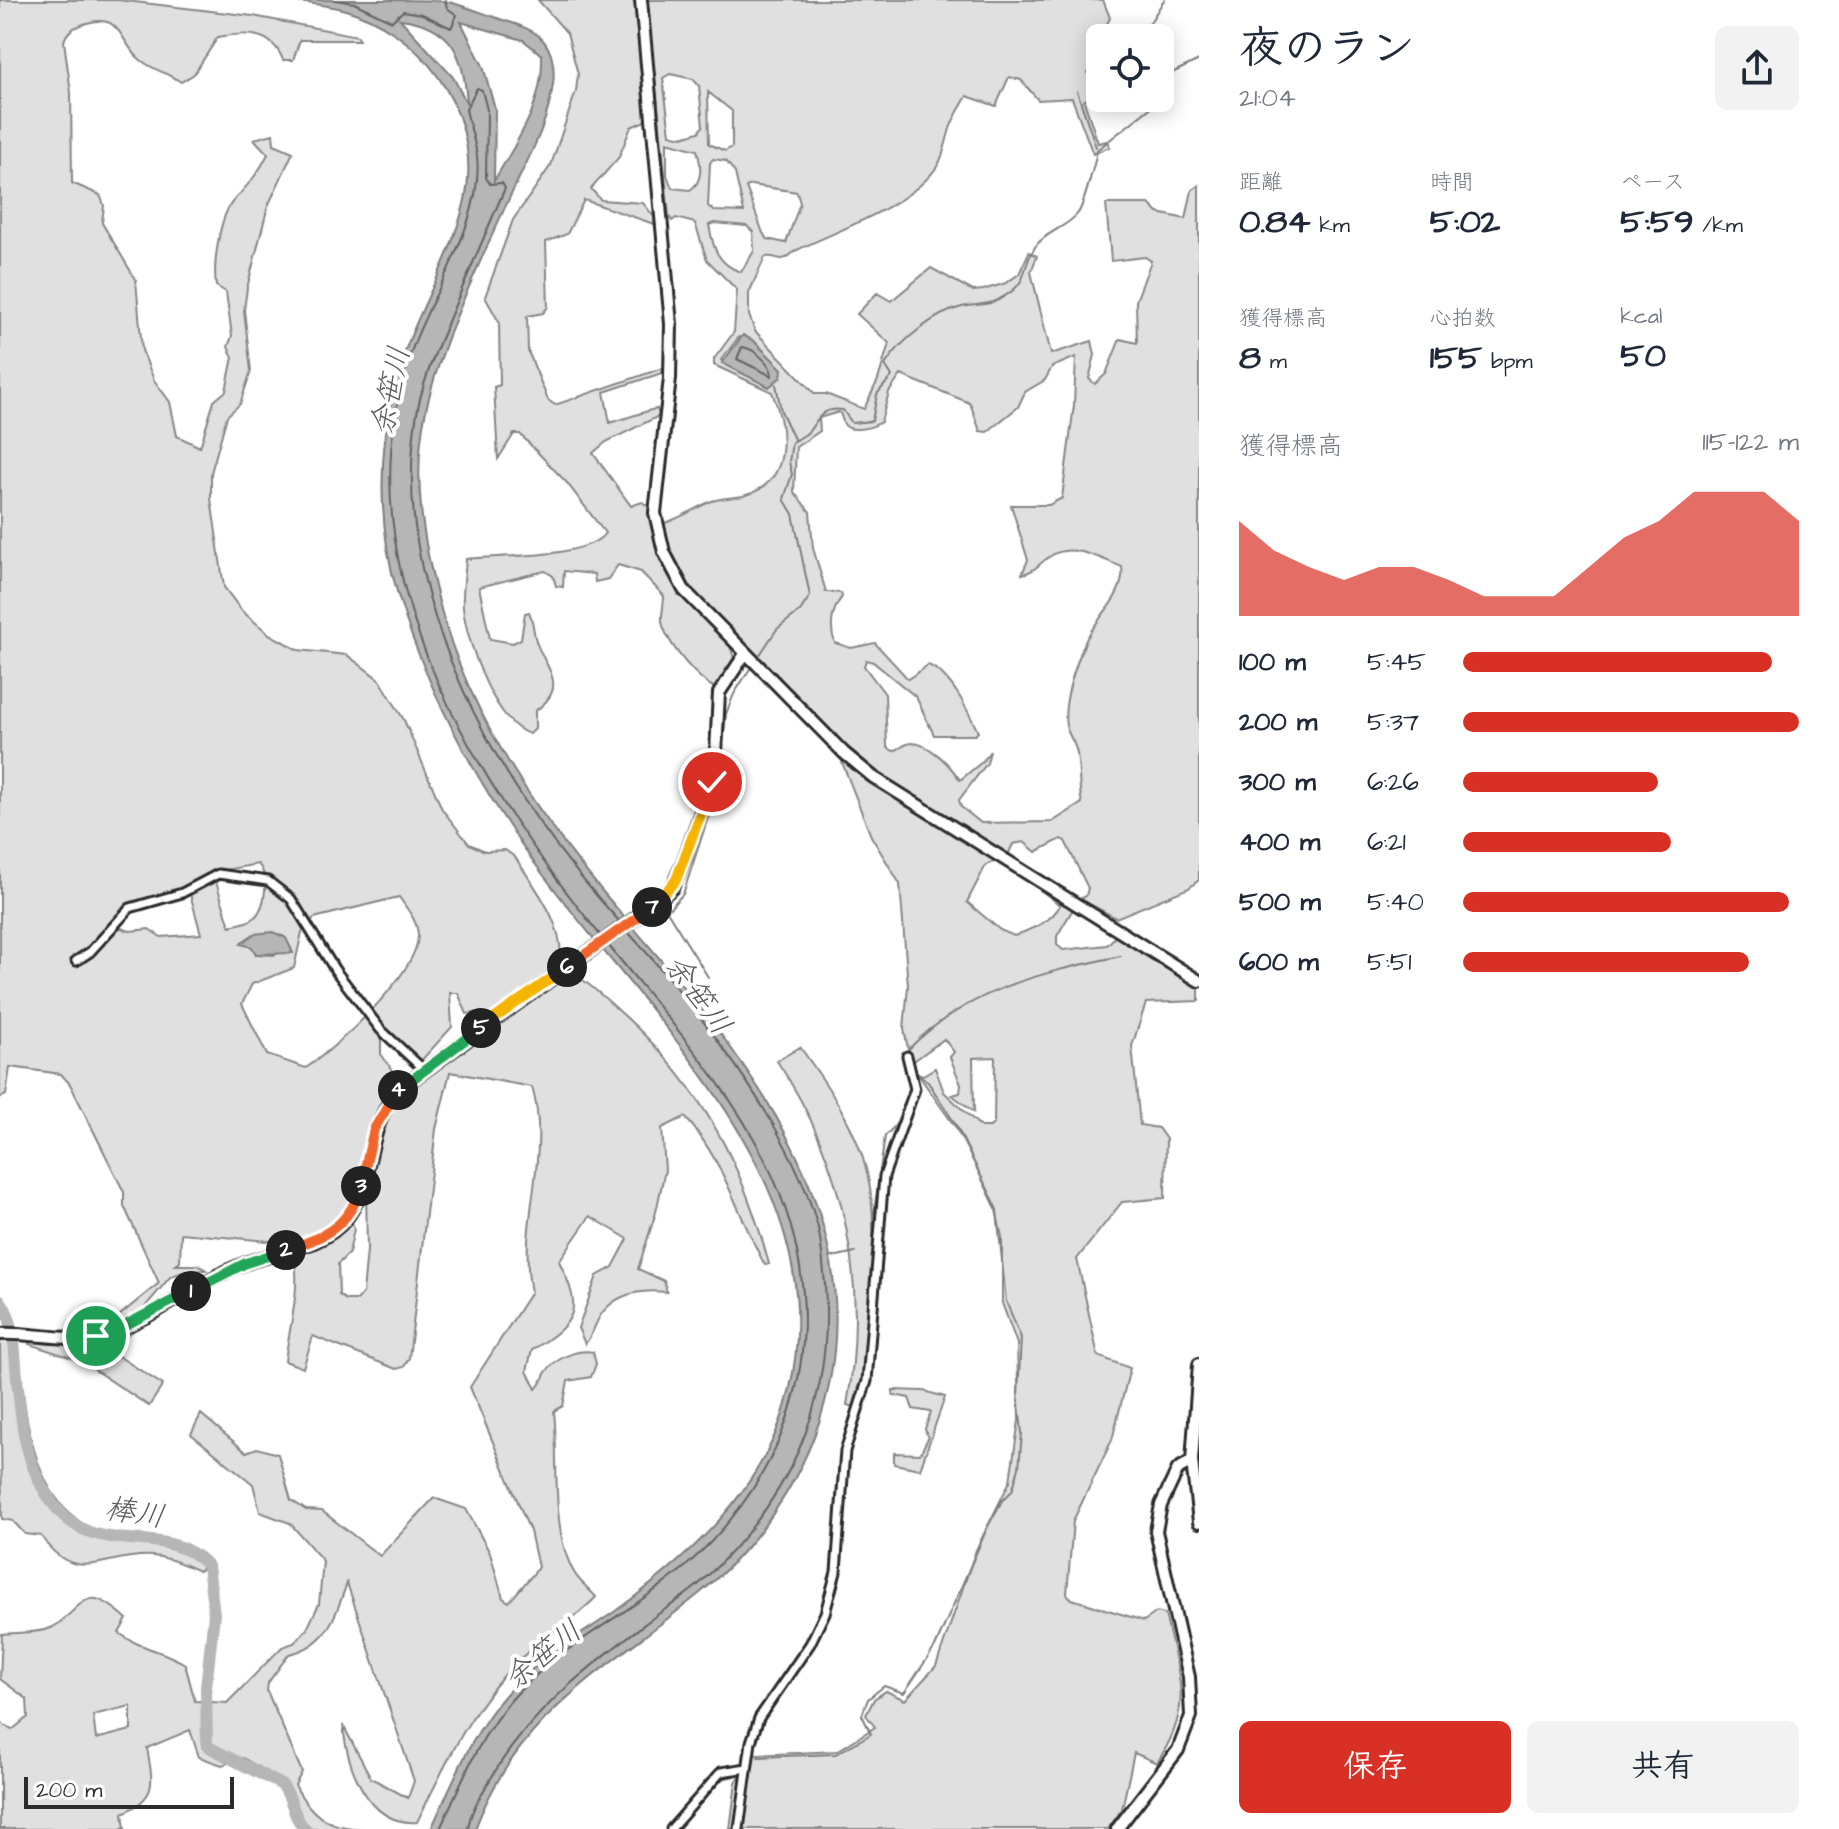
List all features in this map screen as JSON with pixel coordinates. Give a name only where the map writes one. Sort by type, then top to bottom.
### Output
[{"type":"street","points":[[641,0],[671,324],[670,378],[655,492],[658,532],[672,572],[684,590],[745,654],[844,753],[882,783],[1199,981]]},
{"type":"street","points":[[0,1334],[96,1336],[120,1328],[226,1272],[326,1236],[344,1221],[357,1201],[374,1129],[386,1104],[423,1069],[652,906],[672,888],[715,772],[719,693],[745,654]]},
{"type":"street","points":[[76,961],[90,952],[130,908],[182,893],[218,874],[268,881],[291,899],[335,970],[381,1030],[423,1069]]},
{"type":"street","points":[[739,1829],[747,1768],[759,1718],[810,1644],[825,1613],[836,1572],[845,1451],[866,1386],[882,1189],[890,1155],[915,1089],[907,1056]]},
{"type":"street","points":[[1199,1364],[1192,1461],[1199,1522]]},
{"type":"street","points":[[1117,1829],[1178,1750],[1191,1716],[1189,1677],[1156,1531],[1161,1505],[1178,1469],[1192,1461]]},
{"type":"street","points":[[671,1829],[721,1772],[747,1768]]},
{"type":"shaded area","points":[[0,0],[118,0],[253,16],[358,36],[359,40],[300,40],[293,60],[283,60],[272,43],[257,36],[238,34],[218,37],[194,74],[181,82],[142,61],[118,30],[105,21],[75,28],[64,41],[71,93],[72,183],[100,195],[104,205],[102,223],[136,280],[142,350],[154,380],[170,402],[177,436],[200,447],[214,401],[226,391],[233,357],[228,347],[232,336],[226,292],[216,286],[215,277],[216,253],[224,217],[268,154],[254,139],[273,134],[274,144],[293,152],[268,206],[247,288],[244,310],[251,371],[240,404],[227,416],[211,473],[211,499],[224,587],[242,611],[269,634],[298,650],[347,655],[380,680],[404,720],[442,809],[469,844],[485,851],[505,850],[515,857],[554,921],[561,949],[560,964],[529,991],[570,971],[627,1018],[678,1072],[717,1130],[733,1161],[759,1228],[769,1264],[765,1265],[755,1246],[710,1151],[685,1117],[662,1128],[665,1170],[638,1269],[664,1281],[667,1292],[638,1292],[613,1302],[600,1316],[585,1344],[578,1328],[597,1276],[613,1267],[628,1239],[590,1216],[559,1261],[571,1292],[572,1313],[559,1331],[532,1350],[527,1371],[536,1389],[550,1367],[561,1359],[581,1352],[593,1352],[596,1364],[591,1377],[568,1381],[563,1406],[554,1411],[562,1538],[575,1574],[596,1597],[519,1660],[502,1678],[461,1736],[417,1822],[400,1821],[373,1804],[355,1775],[349,1758],[343,1725],[371,1778],[408,1798],[414,1781],[347,1583],[328,1628],[313,1644],[289,1654],[268,1683],[267,1691],[302,1772],[295,1785],[308,1806],[332,1823],[367,1829],[311,1829],[303,1823],[291,1792],[280,1780],[243,1758],[222,1765],[199,1757],[190,1730],[147,1748],[150,1788],[142,1801],[123,1813],[125,1829],[0,1829],[0,1722],[12,1730],[28,1717],[27,1699],[0,1679],[2,1634],[48,1629],[85,1601],[101,1600],[127,1619],[119,1633],[185,1664],[195,1701],[227,1703],[282,1647],[294,1643],[307,1629],[319,1604],[323,1561],[290,1523],[260,1512],[253,1484],[191,1434],[201,1414],[246,1452],[257,1448],[278,1454],[291,1500],[306,1510],[322,1511],[380,1556],[434,1498],[466,1509],[490,1553],[503,1598],[509,1602],[538,1567],[530,1531],[470,1387],[531,1292],[528,1241],[538,1138],[532,1087],[450,1072],[436,1129],[409,1358],[404,1367],[396,1369],[313,1336],[303,1368],[285,1361],[296,1286],[290,1243],[181,1233],[180,1262],[176,1265],[198,1265],[206,1270],[185,1271],[170,1277],[140,1313],[104,1330],[52,1332],[90,1328],[115,1319],[159,1283],[124,1206],[124,1192],[70,1084],[61,1074],[10,1067],[6,1095],[0,1098]],"holes":[[[258,864],[262,869],[264,899],[252,920],[230,926],[216,882],[222,878],[215,877],[190,894],[201,934],[161,937],[149,929],[130,931],[109,924],[126,906],[169,894],[219,871]],[[399,897],[418,931],[414,952],[390,989],[355,1027],[306,1068],[267,1055],[242,1004],[252,984],[294,968],[302,932],[314,918]],[[254,934],[283,936],[291,948],[274,955],[256,954],[252,947],[242,942]],[[450,993],[458,993],[467,1014],[481,1012],[484,1017],[476,1034],[404,1087],[381,1054],[381,1036],[385,1032],[419,1063],[452,1027]],[[366,1185],[367,1250],[363,1293],[357,1300],[346,1300],[339,1295],[338,1264],[349,1253],[354,1229],[351,1219]],[[131,1706],[131,1730],[96,1739],[93,1715]]]},
{"type":"shaded area","points":[[538,0],[1103,0],[1110,18],[1107,24],[1086,24],[1084,101],[1098,143],[1107,141],[1110,147],[1093,154],[1072,98],[1038,100],[1021,80],[1009,77],[996,106],[967,96],[953,121],[938,165],[911,192],[873,215],[786,258],[765,257],[749,293],[749,315],[755,331],[815,394],[826,394],[864,409],[878,380],[889,343],[857,314],[877,293],[891,301],[931,268],[973,291],[983,290],[1006,283],[1019,274],[1029,252],[1037,256],[1031,272],[1051,354],[1092,341],[1095,355],[1089,379],[1095,384],[1106,374],[1120,339],[1137,343],[1136,301],[1151,261],[1145,257],[1111,261],[1106,204],[1149,204],[1158,213],[1186,219],[1192,190],[1199,185],[1199,880],[1189,888],[1116,918],[1080,899],[1086,896],[1088,888],[1065,841],[1061,839],[1036,852],[1024,842],[1013,844],[1009,853],[986,865],[967,902],[1000,930],[1014,936],[1046,920],[1060,905],[1034,885],[1073,909],[1057,936],[1057,945],[1063,950],[1107,945],[1117,935],[1199,986],[1199,1001],[1146,1003],[1132,1046],[1140,1125],[1158,1128],[1166,1139],[1165,1198],[1122,1202],[1077,1259],[1098,1356],[1130,1368],[1112,1440],[1073,1521],[1067,1594],[1072,1599],[1144,1621],[1157,1612],[1165,1614],[1180,1691],[1180,1707],[1169,1742],[1157,1763],[1134,1753],[1122,1809],[1108,1829],[730,1829],[736,1782],[754,1755],[837,1751],[875,1727],[866,1715],[874,1699],[886,1691],[905,1700],[936,1666],[976,1550],[1010,1481],[1019,1420],[1017,1344],[1002,1303],[1002,1237],[994,1201],[956,1128],[917,1073],[923,1075],[935,1068],[944,1092],[981,1127],[990,1127],[994,1123],[995,1057],[973,1058],[974,1112],[952,1095],[960,1093],[961,1085],[950,1057],[954,1052],[944,1039],[911,1063],[904,1029],[908,986],[900,884],[871,836],[842,762],[842,747],[733,638],[729,643],[734,658],[715,688],[692,669],[676,650],[662,622],[664,596],[641,572],[618,565],[608,579],[595,582],[594,574],[564,571],[563,587],[556,586],[553,576],[545,571],[479,587],[490,639],[513,643],[521,639],[525,613],[529,612],[537,644],[550,670],[551,694],[535,711],[535,729],[530,734],[505,715],[485,680],[470,641],[463,608],[466,559],[562,552],[595,541],[605,533],[567,483],[520,434],[514,434],[498,459],[494,387],[500,385],[499,322],[485,297],[513,220],[551,165],[576,91],[578,74],[567,33]],"holes":[[[670,74],[693,79],[699,86],[703,126],[699,132],[682,137],[670,134],[663,78]],[[655,76],[669,216],[672,221],[676,218],[695,223],[707,260],[737,290],[734,332],[714,359],[714,365],[772,392],[783,438],[778,467],[771,480],[759,489],[743,496],[712,501],[655,525],[648,506],[642,502],[631,506],[593,453],[606,442],[659,416],[657,409],[610,423],[604,392],[662,373],[663,368],[555,405],[548,400],[528,351],[527,316],[543,313],[548,307],[546,242],[567,234],[584,200],[654,224],[655,218],[643,203],[601,200],[591,189],[619,157],[631,127],[647,120],[647,87]],[[708,92],[732,111],[732,147],[725,151],[709,144]],[[667,142],[697,150],[699,177],[690,190],[672,188],[667,175]],[[713,159],[726,161],[735,173],[744,212],[714,211],[708,206],[710,163]],[[751,185],[797,192],[800,203],[786,243],[767,239],[746,187]],[[709,225],[747,226],[753,232],[754,251],[741,272],[721,259]],[[739,337],[754,341],[782,369],[769,387],[721,360]],[[1076,357],[1074,405],[1062,498],[1049,505],[1011,505],[1028,560],[1022,574],[1058,553],[1076,551],[1122,567],[1122,578],[1115,597],[1085,642],[1068,695],[1066,726],[1076,750],[1082,803],[1052,822],[981,823],[961,807],[959,800],[987,763],[990,751],[960,780],[945,762],[925,747],[911,743],[893,751],[887,747],[885,694],[864,666],[866,660],[873,662],[916,697],[934,735],[975,735],[978,732],[964,704],[944,676],[928,665],[908,679],[875,643],[851,648],[835,643],[832,619],[842,597],[841,593],[826,592],[813,548],[810,512],[794,492],[796,447],[820,431],[819,418],[839,412],[844,424],[851,429],[881,422],[889,392],[901,375],[970,403],[980,431],[987,432],[1018,407],[1025,392],[1045,380],[1052,367]]]},
{"type":"shaded area","points":[[800,1047],[844,1114],[857,1142],[872,1199],[872,1267],[864,1371],[856,1407],[847,1405],[855,1315],[846,1226],[820,1140],[777,1061]]},
{"type":"shaded area","points":[[180,1302],[111,1345],[112,1352],[163,1385],[149,1406],[81,1361],[29,1344],[32,1339],[104,1339]]},
{"type":"shaded area","points":[[0,1341],[16,1341],[36,1457],[47,1484],[63,1507],[85,1525],[113,1537],[183,1553],[205,1566],[199,1571],[170,1559],[152,1556],[92,1564],[66,1561],[41,1536],[25,1534],[13,1521],[2,1519]]},
{"type":"shaded area","points":[[893,1390],[924,1391],[945,1397],[920,1469],[894,1464],[894,1453],[920,1454],[928,1438],[925,1429],[931,1412],[913,1409],[909,1398],[893,1395]]},
{"type":"water","points":[[266,0],[444,1],[528,29],[538,35],[549,49],[554,78],[546,116],[460,308],[439,362],[425,415],[419,485],[433,579],[451,642],[467,682],[530,796],[581,866],[696,1002],[738,1057],[775,1114],[805,1174],[826,1237],[835,1304],[831,1374],[824,1406],[801,1466],[767,1522],[724,1572],[570,1695],[541,1723],[493,1789],[475,1829],[431,1829],[464,1758],[495,1708],[531,1670],[614,1612],[671,1567],[698,1542],[746,1487],[780,1423],[790,1388],[797,1310],[785,1236],[757,1166],[719,1099],[528,854],[488,793],[437,698],[398,595],[384,522],[383,471],[387,420],[406,348],[447,256],[463,208],[468,177],[467,146],[459,117],[429,65],[408,44],[383,26],[334,7]],"holes":[[[400,19],[432,28],[452,45],[463,71],[467,104],[453,77]],[[461,22],[523,40],[542,55],[539,90],[534,106],[494,181],[495,109],[483,66]]]},
{"type":"water","points":[[743,335],[754,341],[782,369],[781,377],[769,387],[722,363]]},
{"type":"water","points":[[273,932],[286,938],[293,953],[256,954],[252,947],[241,944],[254,934]]},
{"type":"waterway","points":[[1149,24],[1164,0]]},
{"type":"waterway","points":[[1174,72],[1199,60]]},
{"type":"waterway","points":[[1077,91],[1096,147]]},
{"type":"waterway","points":[[757,659],[777,629],[800,611],[810,596],[793,514],[784,499],[792,474],[789,462],[792,442],[807,434],[819,417],[831,410],[843,410],[852,423],[872,421],[877,394],[892,376],[885,365],[909,338],[941,315],[962,307],[994,302],[1016,287],[1039,242],[1078,213],[1097,150],[1145,112]]},
{"type":"waterway","points":[[776,384],[781,411],[794,439]]},
{"type":"waterway","name":"余笹川","points":[[708,977],[667,911],[683,894],[719,784],[726,714],[734,694],[753,664]]},
{"type":"waterway","points":[[906,1067],[903,1055],[926,1033],[976,1000],[1031,978],[1121,956]]},
{"type":"waterway","name":"余笹川","points":[[689,995],[697,983]]},
{"type":"waterway","points":[[758,1757],[836,1754],[871,1734],[862,1715],[868,1699],[884,1686],[904,1693],[935,1647],[988,1526],[1002,1501],[1012,1491],[1019,1468],[1022,1433],[1018,1394],[1021,1338],[1006,1301],[997,1210],[956,1125],[928,1082],[912,1068]]},
{"type":"waterway","points":[[873,1219],[885,1136],[895,1126],[905,1107]]},
{"type":"waterway","points":[[829,1258],[855,1252]]},
{"type":"waterway","name":"棒川","points":[[0,1300],[12,1331],[19,1402],[29,1456],[44,1489],[71,1522],[90,1532],[172,1544],[191,1552],[208,1566],[214,1614],[206,1687],[207,1746],[282,1785],[305,1829]]},
{"type":"waterway","points":[[677,1829],[722,1779],[734,1776]]},
{"type":"route","points":[[96,1336],[120,1328],[246,1263],[326,1236],[344,1221],[357,1201],[374,1129],[386,1104],[423,1069],[667,894],[680,872],[712,782]]}]
